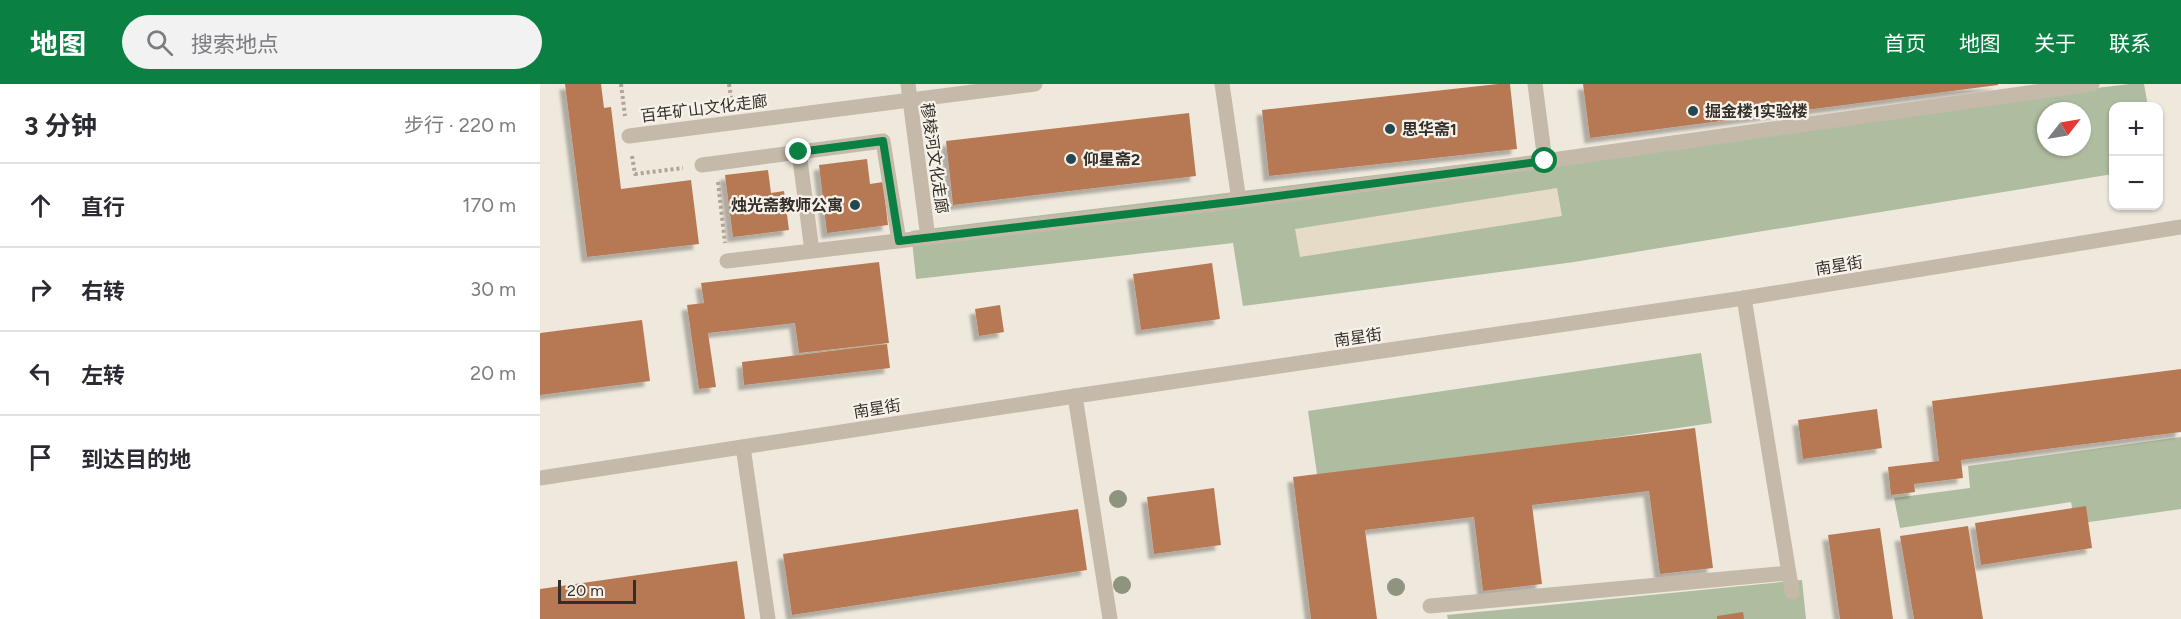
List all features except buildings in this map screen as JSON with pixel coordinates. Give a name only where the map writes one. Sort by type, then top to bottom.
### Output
[{"type":"street","name":"百年矿山文化走廊","points":[[628,136],[908,92],[1035,84]]},
{"type":"street","points":[[1222,84],[1239,201]]},
{"type":"street","points":[[1535,84],[1545,161]]},
{"type":"street","points":[[727,261],[1239,201],[1545,161],[2092,84]]},
{"type":"street","name":"穆棱河文化走廊","points":[[908,92],[928,238]]},
{"type":"street","points":[[709,164],[883,141],[899,241]]},
{"type":"street","points":[[799,152],[812,251]]},
{"type":"street","name":"南星街","points":[[540,477],[1744,298],[2181,227]]},
{"type":"street","points":[[1744,298],[1792,592]]},
{"type":"street","points":[[1075,396],[1110,619]]},
{"type":"street","points":[[743,447],[768,619]]},
{"type":"street","points":[[1430,606],[1788,573]]},
{"type":"path","points":[[621,84],[624,104]]},
{"type":"path","points":[[709,164],[727,261]]},
{"type":"path","points":[[634,174],[676,169]]},
{"type":"green space","points":[[2130,84],[2144,84],[2147,102],[2109,102],[2109,175],[1574,262],[1243,306],[1233,243],[916,279],[911,231]]},
{"type":"green space","points":[[1701,353],[1712,423],[1318,481],[1308,411]]},
{"type":"green space","points":[[2181,437],[2181,509],[2075,524],[2071,502],[1900,528],[1894,498],[1970,488],[1968,466]]},
{"type":"green space","points":[[1802,580],[1806,619],[1448,619],[1447,615]]},
{"type":"shaded area","points":[[1557,188],[1562,216],[1300,257],[1295,229]]},
{"type":"place","name":"掘金楼1实验楼","points":[[1693,111]]},
{"type":"place","name":"思华斋1","points":[[1390,129]]},
{"type":"place","name":"仰星斋2","points":[[1071,159]]},
{"type":"place","name":"烛光斋教师公寓","points":[[855,205]]},
{"type":"route","points":[[799,152],[883,141],[899,241],[1239,201],[1545,161]]}]
